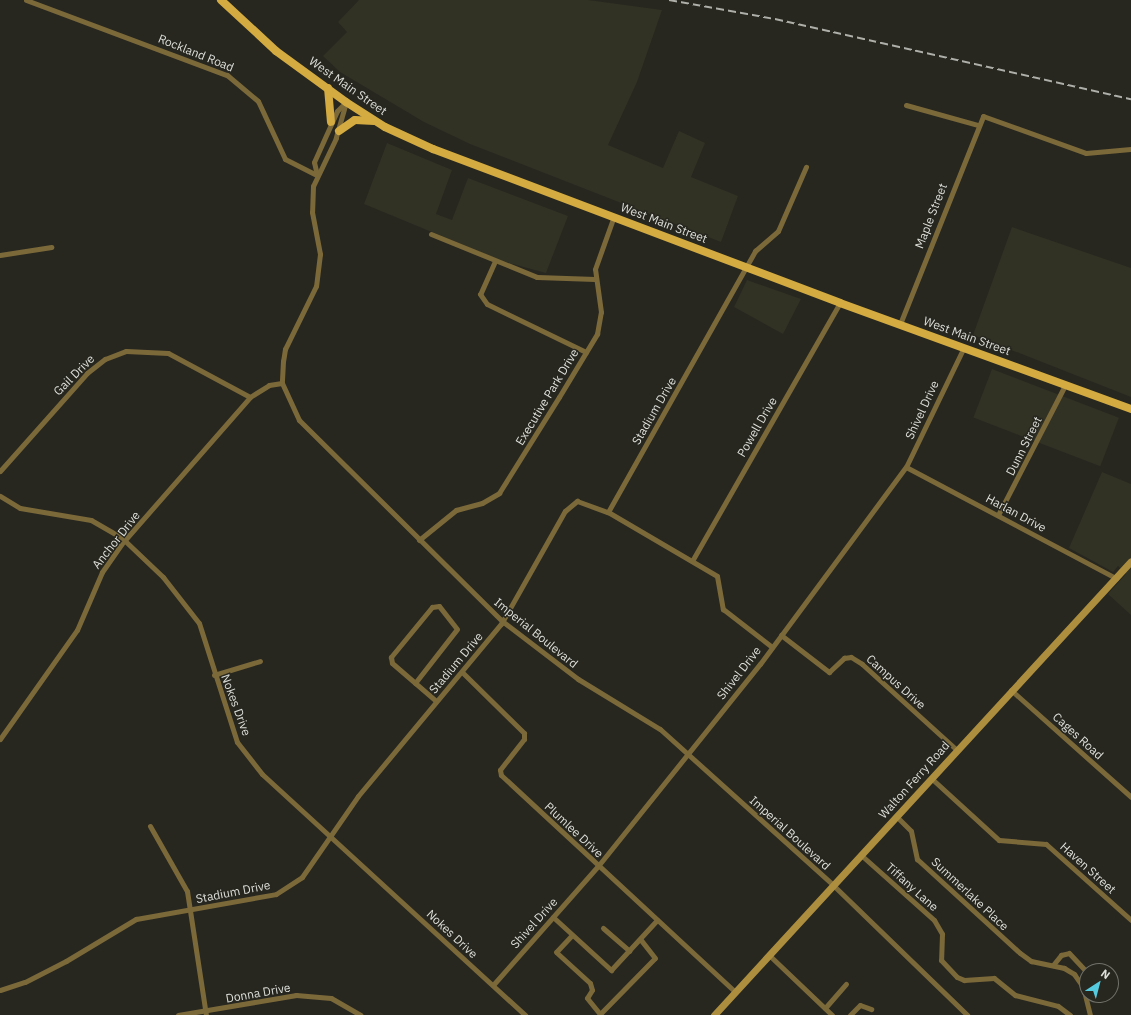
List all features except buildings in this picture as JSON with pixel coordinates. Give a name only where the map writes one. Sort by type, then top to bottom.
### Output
[{"type":"main road","name":"West Main Street","points":[[221,0],[276,51],[346,102],[375,121],[433,150],[614,216],[840,304],[964,347],[1131,409]]},
{"type":"main road","points":[[328,88],[332,122]]},
{"type":"main road","points":[[339,131],[355,120],[375,121]]},
{"type":"street","name":"Rockland Road","points":[[26,0],[227,75],[258,101],[285,159],[317,175]]},
{"type":"street","name":"Imperial Boulevard","points":[[317,175],[314,162],[332,122],[346,102]]},
{"type":"street","name":"Imperial Boulevard","points":[[346,102],[339,131],[317,175],[312,205],[319,265],[310,301],[285,349],[282,383],[299,420],[502,622],[578,679],[660,729],[833,885],[967,1015]]},
{"type":"street","points":[[906,105],[978,125]]},
{"type":"street","name":"Maple Street","points":[[900,324],[978,125],[983,116],[1086,153],[1131,149]]},
{"type":"street","name":"Stadium Drive","points":[[0,990],[25,982],[66,961],[136,919],[276,894],[302,877],[328,835],[502,622],[571,504],[583,501],[608,512],[748,268],[755,251],[778,231],[806,167]]},
{"type":"street","name":"Executive Park Drive","points":[[419,540],[456,510],[482,503],[500,493],[597,334],[601,312],[595,279],[614,216]]},
{"type":"street","points":[[431,234],[537,277],[595,279]]},
{"type":"street","points":[[0,254],[51,247]]},
{"type":"street","points":[[496,261],[480,294],[487,304],[586,352]]},
{"type":"street","name":"Powell Drive","points":[[692,561],[840,304]]},
{"type":"street","name":"Shivel Drive","points":[[492,985],[598,866],[772,647],[906,467],[964,347]]},
{"type":"street","name":"Gail Drive","points":[[0,471],[87,373],[121,352],[153,350],[168,353],[250,397]]},
{"type":"street","name":"Anchor Drive","points":[[0,739],[77,630],[102,572],[124,541],[250,397],[269,385],[282,383]]},
{"type":"street","name":"Dunn Street","points":[[998,515],[1065,385]]},
{"type":"street","name":"Harlan Drive","points":[[906,467],[1116,578]]},
{"type":"street","name":"Nokes Drive","points":[[0,496],[20,508],[91,520],[124,541],[187,605],[199,623],[214,675],[237,742],[262,774],[526,1015]]},
{"type":"street","points":[[608,512],[717,576],[723,609],[772,647]]},
{"type":"street","name":"Walton Ferry Road","points":[[714,1015],[1131,561]]},
{"type":"street","points":[[415,683],[457,629],[439,606],[432,607],[391,657],[392,663],[436,702]]},
{"type":"street","name":"Campus Drive","points":[[781,635],[829,672],[844,658],[851,657],[862,664],[957,750]]},
{"type":"street","points":[[214,675],[260,661]]},
{"type":"street","name":"Plumlee Drive","points":[[462,672],[524,733],[524,739],[500,770],[501,775],[735,992]]},
{"type":"street","name":"Cages Road","points":[[1011,690],[1131,797]]},
{"type":"street","name":"Haven Street","points":[[931,778],[999,840],[1046,844],[1131,920]]},
{"type":"street","name":"Summerlake Place","points":[[896,816],[911,831],[917,859],[1020,953],[1031,961],[1053,965],[1074,974],[1079,981]]},
{"type":"street","points":[[150,826],[178,872],[190,909],[205,1013]]},
{"type":"street","name":"Tiffany Lane","points":[[861,855],[934,920],[942,934],[941,960],[956,977],[964,980],[994,978],[1015,996],[1058,1006],[1070,1015]]},
{"type":"street","points":[[553,917],[608,970],[629,951],[657,920]]},
{"type":"street","points":[[603,928],[629,951]]},
{"type":"street","points":[[572,935],[556,952],[590,983],[588,1001],[602,1013],[656,958],[640,938]]},
{"type":"street","points":[[1053,965],[1061,955],[1069,953],[1079,964]]},
{"type":"street","points":[[769,955],[832,1015]]},
{"type":"street","points":[[825,1008],[846,984]]},
{"type":"street","name":"Donna Drive","points":[[178,1015],[205,1013],[296,995],[331,998],[360,1015]]},
{"type":"street","name":"Summerlake Place","points":[[1087,1003],[1090,1015]]},
{"type":"street","points":[[850,1015],[860,1005],[871,1009]]},
{"type":"shaded area","points":[[359,0],[588,0],[662,10],[637,82],[608,145],[663,168],[679,131],[705,143],[691,177],[738,196],[721,242],[470,144],[424,122],[340,72],[323,56],[347,32],[338,22]]},
{"type":"shaded area","points":[[387,143],[452,170],[436,214],[452,220],[468,178],[568,216],[546,273],[502,261],[364,204]]},
{"type":"shaded area","points":[[1012,227],[1131,268],[1131,397],[973,335]]},
{"type":"shaded area","points":[[747,280],[801,299],[783,334],[734,307]]},
{"type":"shaded area","points":[[992,369],[1119,418],[1100,466],[973,418]]},
{"type":"shaded area","points":[[1102,472],[1131,484],[1131,615],[1108,594],[1126,574],[1118,566],[1113,572],[1069,548]]},
{"type":"railway","points":[[669,0],[775,19],[1131,99]]}]
